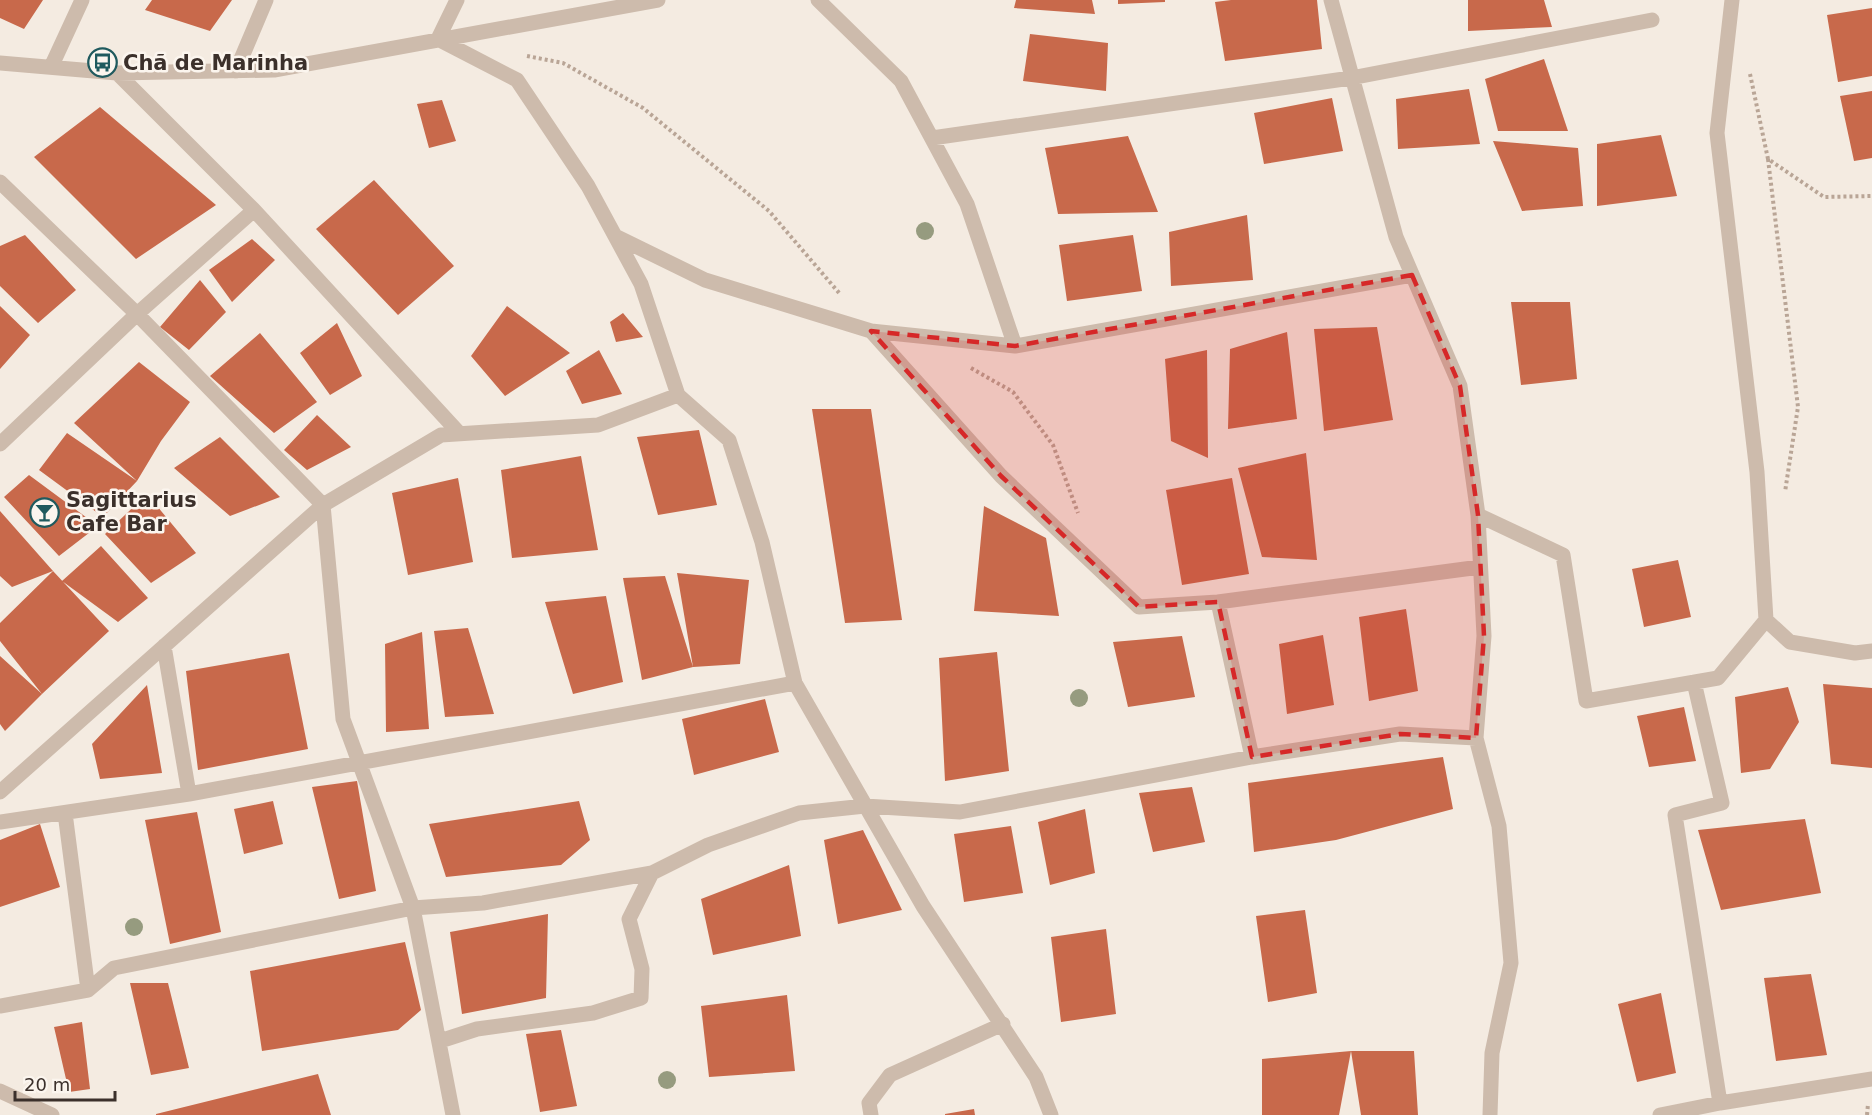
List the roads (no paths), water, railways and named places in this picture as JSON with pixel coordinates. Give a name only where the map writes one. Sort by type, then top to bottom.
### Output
[{"type":"street","points":[[52,65],[82,0]]},
{"type":"street","points":[[236,71],[266,0]]},
{"type":"street","points":[[438,39],[457,0]]},
{"type":"street","points":[[0,63],[52,65],[117,73],[274,70],[626,3],[658,0]]},
{"type":"street","points":[[818,0],[901,81],[967,204],[1015,346]]},
{"type":"street","points":[[1331,0],[1396,237],[1460,386],[1478,515],[1484,636],[1476,738],[1499,826],[1511,963],[1492,1053],[1490,1115]]},
{"type":"street","points":[[1478,515],[1563,555],[1586,701],[1718,678],[1766,620],[1758,472],[1717,133],[1732,0]]},
{"type":"street","points":[[932,138],[1351,78],[1652,20]]},
{"type":"street","points":[[438,39],[518,80],[588,186],[641,284],[678,395],[729,440],[762,542],[795,683],[923,906],[1036,1077],[1051,1115]]},
{"type":"street","points":[[117,73],[254,210],[460,434]]},
{"type":"street","points":[[0,182],[137,314],[323,505],[343,720],[413,908],[453,1115]]},
{"type":"street","points":[[0,444],[137,314],[254,210]]},
{"type":"street","points":[[615,236],[705,280],[872,331],[1015,346],[1412,275]]},
{"type":"street","points":[[872,331],[1001,476],[1139,607],[1218,602],[1480,567]]},
{"type":"street","points":[[0,792],[323,505],[441,435],[598,425],[678,395]]},
{"type":"street","points":[[1218,602],[1252,757]]},
{"type":"street","points":[[1766,620],[1790,642],[1855,653],[1872,651]]},
{"type":"street","points":[[164,646],[189,794]]},
{"type":"street","points":[[1694,682],[1722,803],[1675,815],[1719,1103]]},
{"type":"street","points":[[0,822],[189,794],[795,683]]},
{"type":"street","points":[[0,1006],[88,990],[114,968],[413,908],[483,903],[652,873],[708,845],[799,813],[865,806],[960,812],[1252,757],[1400,734],[1476,738]]},
{"type":"street","points":[[64,813],[88,990]]},
{"type":"street","points":[[440,1041],[477,1029],[593,1013],[641,998],[642,969],[629,919],[652,873]]},
{"type":"street","points":[[872,1115],[869,1103],[890,1075],[1003,1024]]},
{"type":"street","points":[[1660,1115],[1719,1103],[1872,1079]]},
{"type":"street","points":[[0,1091],[52,1115]]},
{"type":"place","name":"Chã de Marinha","points":[[102,63]]},
{"type":"place","name":"Sagittarius Cafe Bar","points":[[45,512]]}]
